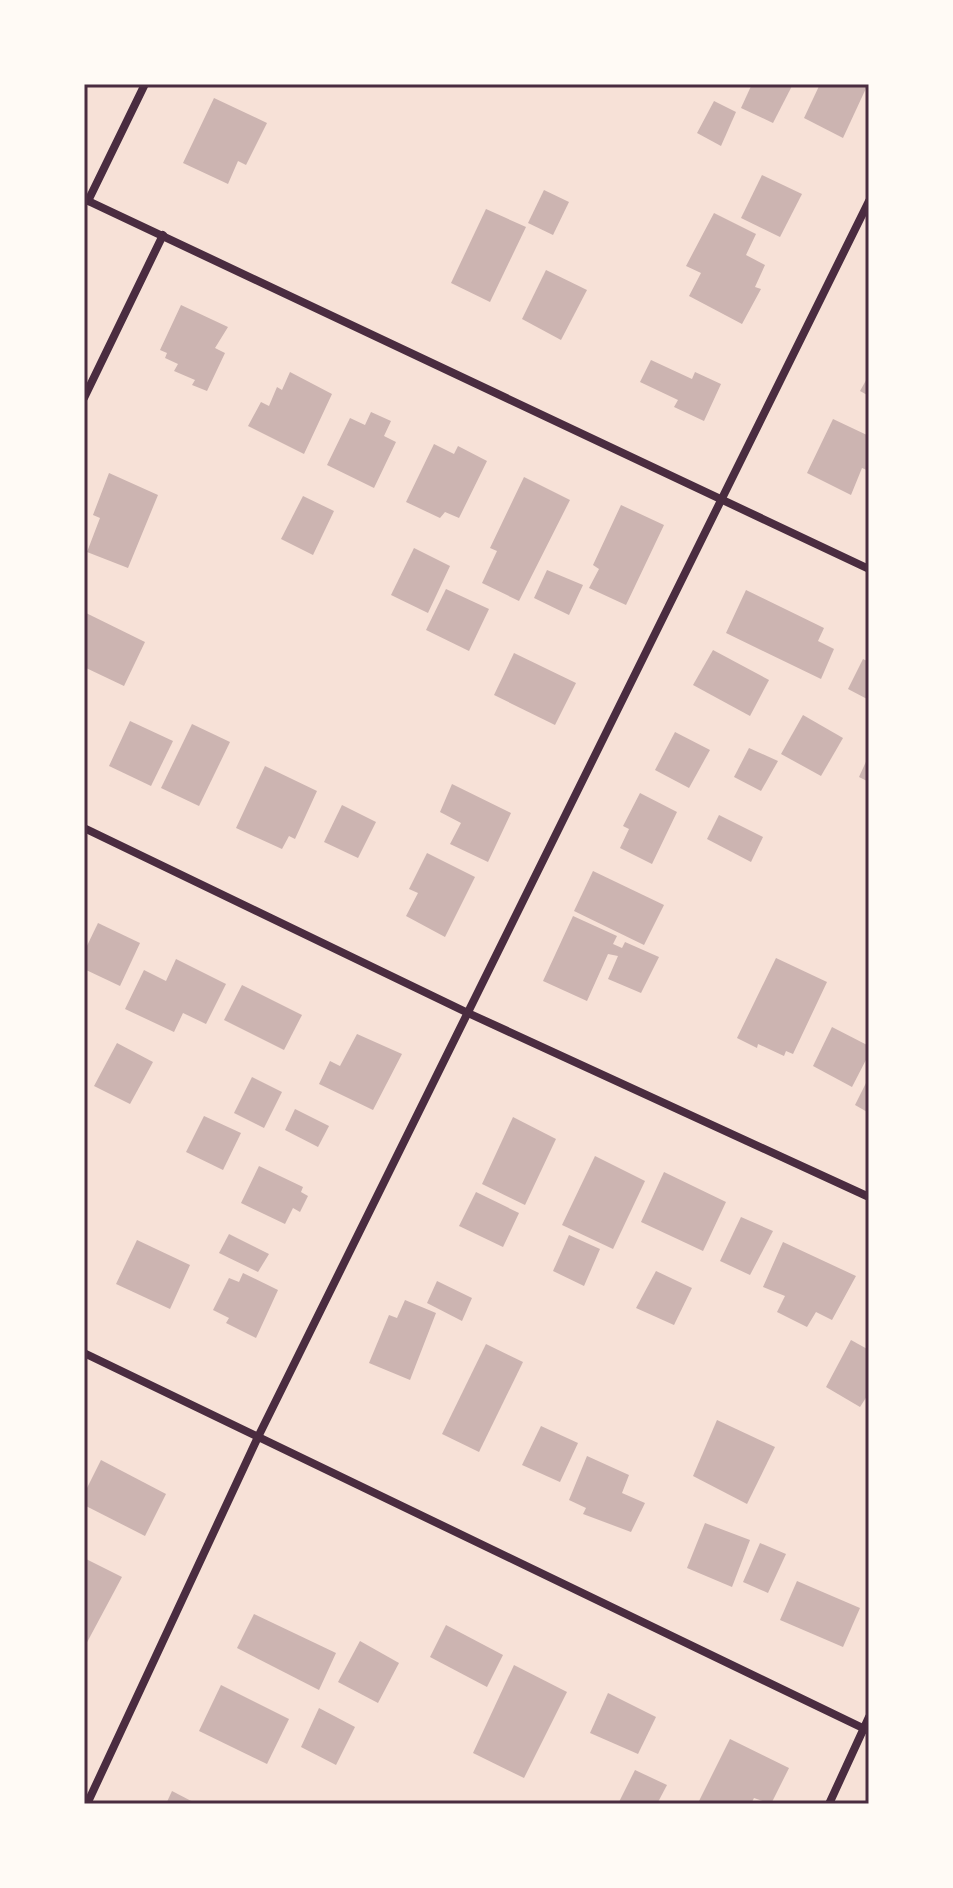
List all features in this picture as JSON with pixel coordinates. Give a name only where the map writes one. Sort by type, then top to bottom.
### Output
[{"type":"street","points":[[145,84],[86,200],[869,569]]},
{"type":"street","points":[[87,1804],[258,1437],[869,201]]},
{"type":"street","points":[[84,398],[163,235]]},
{"type":"street","points":[[84,828],[468,1013],[869,1197]]},
{"type":"street","points":[[84,1353],[866,1730]]},
{"type":"street","points":[[829,1804],[866,1730],[869,1717]]},
{"type":"building","points":[[752,84],[793,84],[773,123],[741,108]]},
{"type":"building","points":[[820,84],[868,84],[843,138],[804,118]]},
{"type":"building","points":[[214,98],[267,123],[246,165],[238,161],[228,184],[183,163]]},
{"type":"building","points":[[714,101],[736,112],[721,146],[697,133]]},
{"type":"building","points":[[762,175],[802,194],[780,237],[741,218]]},
{"type":"building","points":[[544,190],[569,202],[553,235],[528,223]]},
{"type":"building","points":[[486,209],[526,227],[490,302],[451,283]]},
{"type":"building","points":[[714,213],[756,234],[746,255],[765,265],[755,287],[761,289],[742,324],[689,296],[701,273],[686,266]]},
{"type":"building","points":[[546,270],[587,290],[561,340],[522,319]]},
{"type":"building","points":[[181,305],[228,327],[215,348],[225,353],[207,391],[192,385],[195,380],[174,371],[178,364],[165,358],[167,353],[160,350]]},
{"type":"building","points":[[651,360],[692,379],[695,372],[721,384],[704,421],[674,407],[678,400],[640,382]]},
{"type":"building","points":[[290,372],[332,394],[304,454],[248,426],[261,402],[269,406],[277,387],[282,390]]},
{"type":"building","points":[[869,375],[869,396],[860,391]]},
{"type":"building","points":[[371,412],[391,421],[384,436],[396,442],[374,488],[327,465],[350,418],[365,425]]},
{"type":"building","points":[[833,419],[869,436],[869,471],[862,468],[851,495],[807,473]]},
{"type":"building","points":[[434,444],[454,454],[458,446],[487,461],[459,518],[445,512],[440,518],[406,502]]},
{"type":"building","points":[[109,473],[158,495],[128,568],[87,552],[100,518],[93,515]]},
{"type":"building","points":[[524,477],[570,500],[519,601],[482,583],[497,551],[490,548]]},
{"type":"building","points":[[303,496],[334,511],[313,555],[281,539]]},
{"type":"building","points":[[621,505],[664,525],[626,605],[589,588],[599,569],[593,565]]},
{"type":"building","points":[[414,548],[450,566],[428,613],[391,595]]},
{"type":"building","points":[[547,570],[583,585],[569,615],[534,598]]},
{"type":"building","points":[[446,589],[489,609],[469,651],[426,630]]},
{"type":"building","points":[[746,590],[824,628],[818,641],[834,649],[821,679],[726,633]]},
{"type":"building","points":[[84,612],[145,642],[124,686],[84,667]]},
{"type":"building","points":[[713,650],[769,680],[750,716],[693,685]]},
{"type":"building","points":[[514,653],[576,683],[555,725],[494,695]]},
{"type":"building","points":[[863,659],[869,662],[869,700],[848,689]]},
{"type":"building","points":[[803,715],[843,738],[821,776],[781,754]]},
{"type":"building","points":[[130,721],[173,741],[151,786],[109,766]]},
{"type":"building","points":[[192,724],[230,742],[199,806],[161,788]]},
{"type":"building","points":[[675,732],[710,750],[689,788],[655,770]]},
{"type":"building","points":[[749,748],[778,761],[761,791],[734,777]]},
{"type":"building","points":[[869,755],[869,782],[859,777]]},
{"type":"building","points":[[265,766],[317,791],[295,839],[289,836],[282,849],[236,828]]},
{"type":"building","points":[[452,784],[511,813],[488,862],[450,844],[461,823],[440,812]]},
{"type":"building","points":[[640,793],[677,812],[652,864],[620,848],[629,829],[623,826]]},
{"type":"building","points":[[342,805],[376,822],[358,858],[324,842]]},
{"type":"building","points":[[719,815],[763,837],[751,862],[707,839]]},
{"type":"building","points":[[427,853],[475,877],[445,937],[406,916],[418,893],[409,889]]},
{"type":"building","points":[[593,871],[664,905],[644,945],[574,911]]},
{"type":"building","points":[[573,916],[617,936],[613,944],[622,948],[625,942],[659,957],[641,993],[608,979],[618,956],[608,954],[587,1001],[543,981]]},
{"type":"building","points":[[98,923],[140,943],[120,986],[84,969],[84,952]]},
{"type":"building","points":[[776,958],[827,982],[793,1054],[786,1051],[784,1056],[737,1038]]},
{"type":"building","points":[[176,959],[226,984],[206,1024],[183,1013],[174,1032],[125,1009],[144,970],[166,981]]},
{"type":"building","points":[[242,985],[302,1015],[284,1050],[224,1020]]},
{"type":"building","points":[[832,1027],[869,1046],[869,1054],[852,1087],[813,1066]]},
{"type":"building","points":[[357,1034],[402,1054],[373,1110],[319,1084],[330,1061],[340,1066]]},
{"type":"building","points":[[117,1043],[153,1062],[130,1104],[94,1086]]},
{"type":"building","points":[[252,1077],[282,1092],[264,1128],[234,1113]]},
{"type":"building","points":[[869,1077],[869,1113],[855,1105]]},
{"type":"building","points":[[295,1109],[329,1126],[318,1147],[285,1130]]},
{"type":"building","points":[[204,1116],[241,1133],[223,1170],[186,1152]]},
{"type":"building","points":[[513,1117],[556,1139],[525,1205],[482,1184]]},
{"type":"building","points":[[595,1156],[645,1181],[613,1249],[562,1225]]},
{"type":"building","points":[[259,1166],[303,1187],[301,1192],[308,1196],[300,1212],[293,1208],[285,1224],[241,1203]]},
{"type":"building","points":[[664,1172],[726,1202],[703,1251],[641,1222]]},
{"type":"building","points":[[476,1192],[519,1213],[503,1247],[459,1226]]},
{"type":"building","points":[[741,1217],[773,1231],[750,1275],[720,1261]]},
{"type":"building","points":[[229,1234],[269,1254],[258,1272],[219,1253]]},
{"type":"building","points":[[569,1235],[600,1249],[584,1286],[553,1271]]},
{"type":"building","points":[[137,1240],[190,1265],[170,1309],[116,1284]]},
{"type":"building","points":[[783,1242],[856,1276],[832,1320],[816,1312],[807,1327],[777,1312],[785,1296],[763,1287]]},
{"type":"building","points":[[656,1271],[692,1288],[674,1325],[636,1308]]},
{"type":"building","points":[[243,1273],[278,1290],[256,1338],[226,1323],[229,1318],[213,1310],[229,1278],[239,1282]]},
{"type":"building","points":[[437,1281],[472,1298],[462,1321],[427,1303]]},
{"type":"building","points":[[405,1300],[436,1313],[410,1380],[369,1363],[389,1315],[397,1318]]},
{"type":"building","points":[[851,1340],[869,1350],[869,1393],[860,1407],[826,1387]]},
{"type":"building","points":[[486,1344],[523,1362],[479,1452],[442,1434]]},
{"type":"building","points":[[717,1420],[775,1447],[747,1504],[693,1476]]},
{"type":"building","points":[[541,1426],[578,1443],[560,1482],[522,1465]]},
{"type":"building","points":[[587,1456],[629,1475],[622,1493],[645,1503],[631,1532],[583,1514],[586,1508],[569,1500]]},
{"type":"building","points":[[101,1460],[166,1494],[145,1536],[84,1505],[84,1494]]},
{"type":"building","points":[[705,1523],[750,1540],[732,1587],[687,1568]]},
{"type":"building","points":[[760,1543],[786,1554],[768,1593],[743,1582]]},
{"type":"building","points":[[84,1558],[122,1577],[84,1648]]},
{"type":"building","points":[[797,1581],[860,1608],[843,1647],[780,1620]]},
{"type":"building","points":[[254,1614],[336,1653],[319,1690],[237,1648]]},
{"type":"building","points":[[446,1625],[503,1655],[487,1687],[430,1657]]},
{"type":"building","points":[[360,1641],[399,1663],[378,1703],[338,1682]]},
{"type":"building","points":[[514,1665],[567,1692],[524,1778],[473,1753]]},
{"type":"building","points":[[221,1685],[289,1719],[267,1764],[199,1731]]},
{"type":"building","points":[[608,1693],[656,1717],[638,1754],[590,1733]]},
{"type":"building","points":[[319,1708],[355,1727],[336,1765],[301,1747]]},
{"type":"building","points":[[730,1739],[789,1768],[771,1804],[754,1798],[751,1804],[698,1803]]},
{"type":"building","points":[[635,1770],[667,1785],[657,1804],[618,1804]]},
{"type":"building","points":[[172,1791],[197,1804],[166,1804]]}]
